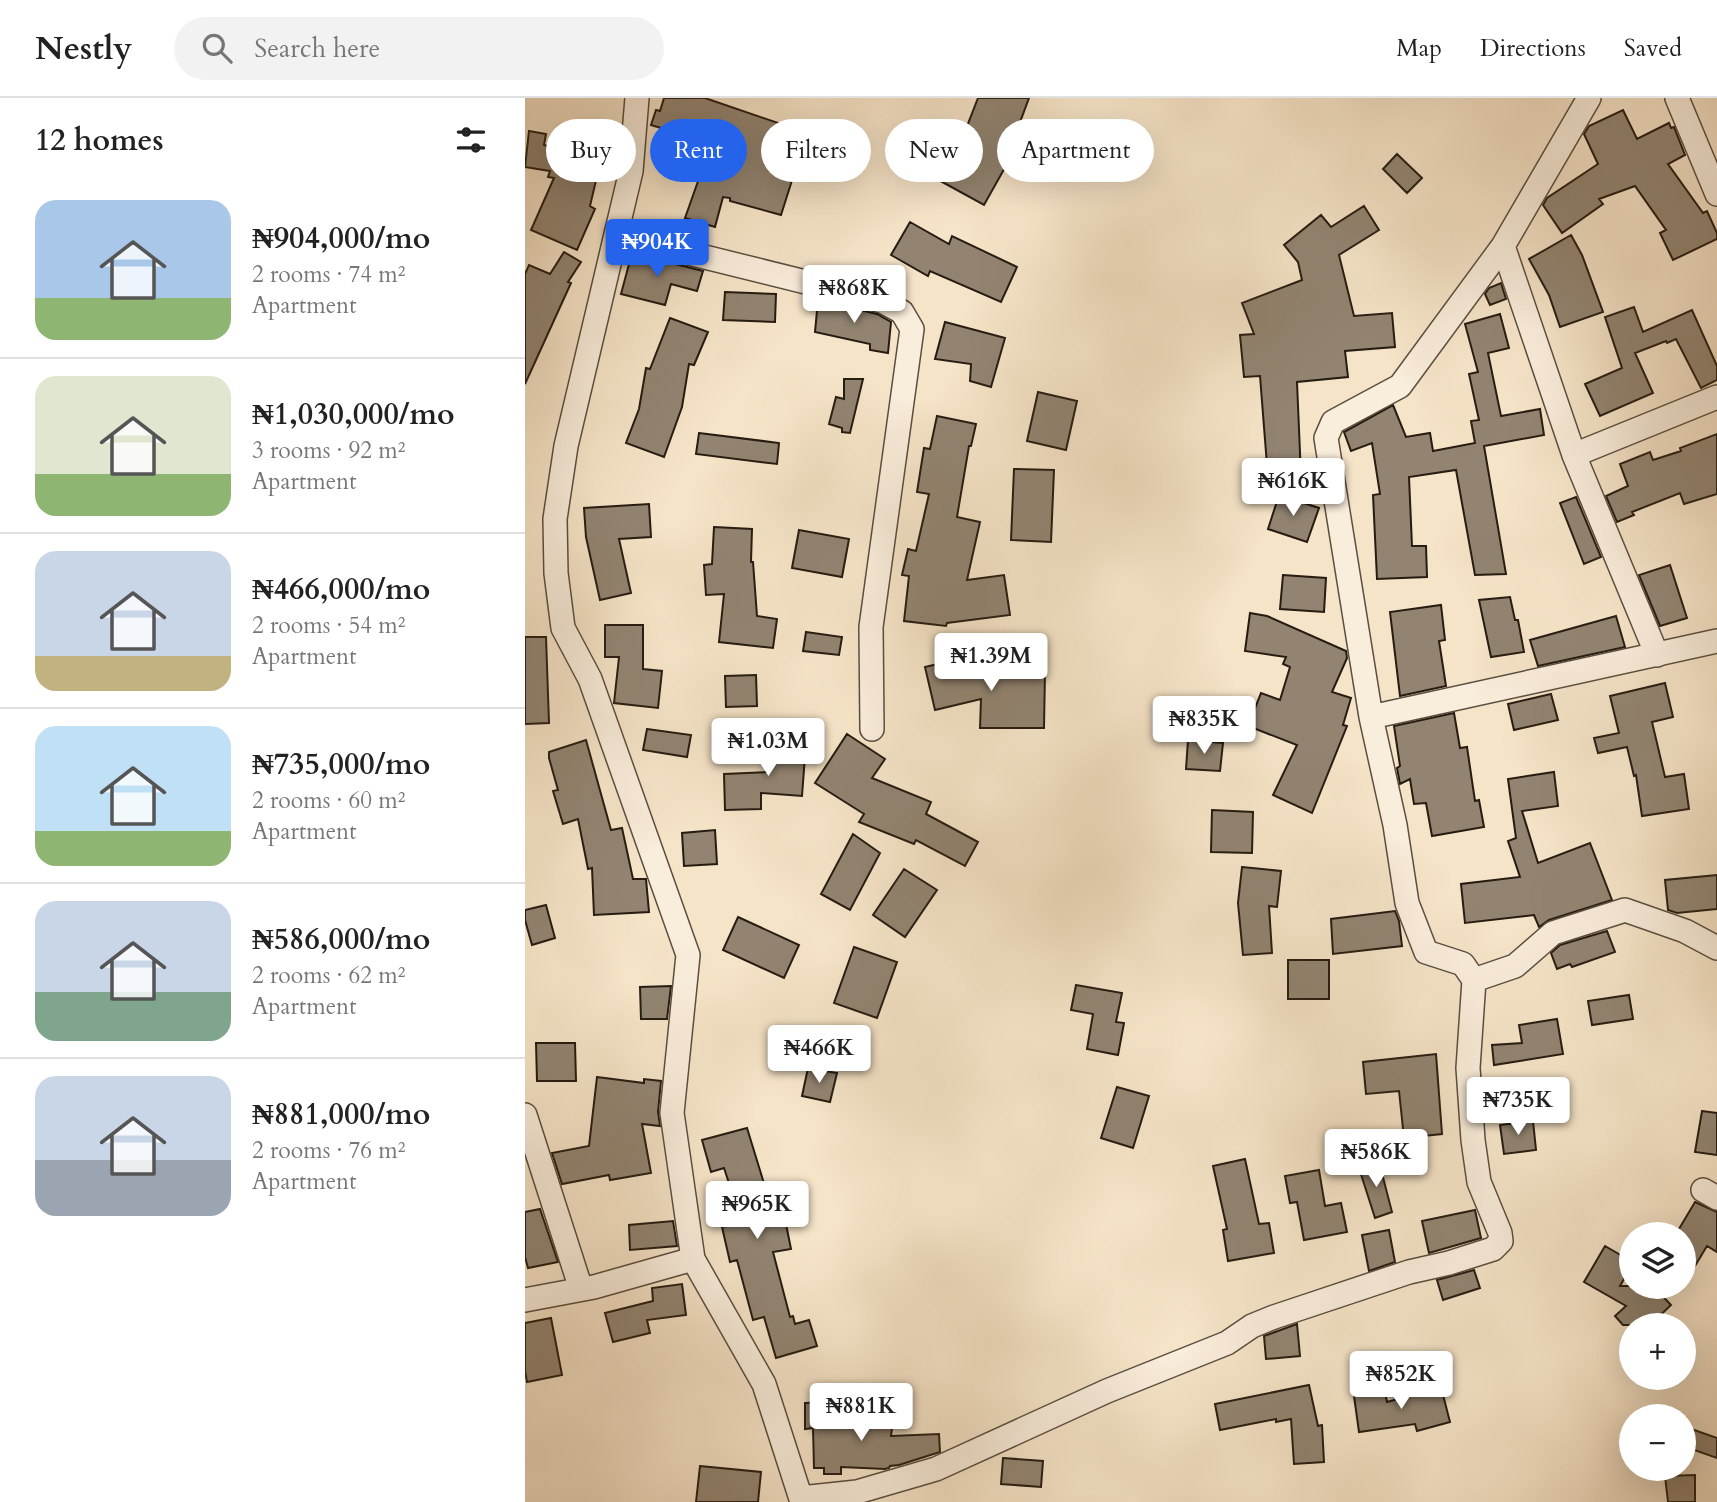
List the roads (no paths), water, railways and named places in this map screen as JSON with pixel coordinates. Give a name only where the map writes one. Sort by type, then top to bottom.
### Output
[{"type":"street","points":[[637,98],[631,171],[566,446],[555,519],[556,573],[563,628],[590,679],[688,955],[671,1113],[694,1259],[764,1384],[801,1500],[857,1492],[936,1469],[1107,1391],[1227,1343],[1252,1326],[1274,1317],[1409,1272],[1493,1249],[1501,1241],[1479,1182],[1468,1068],[1474,980],[1463,964],[1426,952],[1407,903],[1395,825],[1371,717],[1327,438],[1333,422],[1400,386],[1503,246],[1589,98]]},
{"type":"street","points":[[1677,98],[1714,179]]},
{"type":"street","points":[[616,235],[882,301],[901,312],[912,329],[871,628],[872,729]]},
{"type":"street","points":[[1503,246],[1574,456],[1657,655]]},
{"type":"street","points":[[1574,456],[1717,397]]},
{"type":"street","points":[[1371,717],[1717,641]]},
{"type":"street","points":[[1474,980],[1515,966],[1553,933],[1625,910],[1685,931],[1717,948]]},
{"type":"street","points":[[525,1115],[581,1289]]},
{"type":"street","points":[[525,1300],[594,1287],[694,1259]]}]
